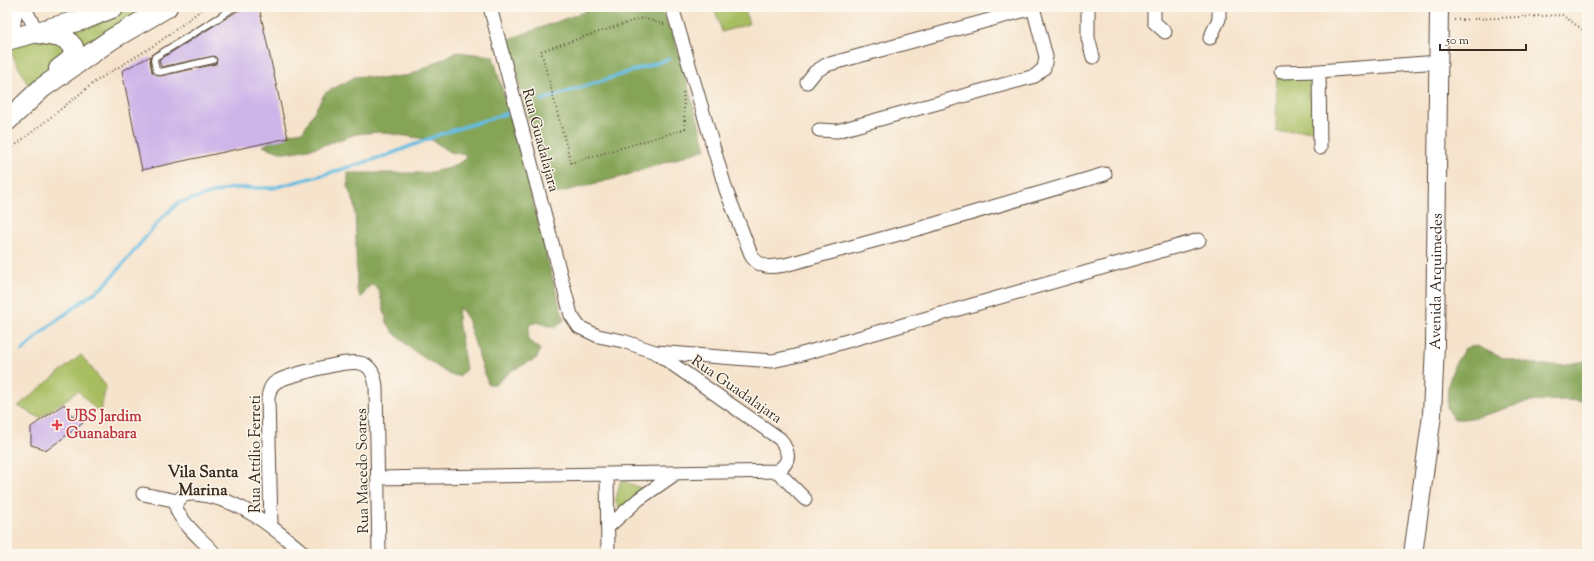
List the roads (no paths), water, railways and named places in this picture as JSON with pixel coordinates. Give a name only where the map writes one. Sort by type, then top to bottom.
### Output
[{"type":"main road","points":[[9,40],[84,19],[114,7]]},
{"type":"main road","points":[[7,121],[42,88],[112,39],[167,7]]},
{"type":"main road","name":"Avenida Arquimedes","points":[[1414,554],[1432,415],[1435,344],[1439,14]]},
{"type":"main road","points":[[7,115],[32,86],[71,60],[73,57],[73,47],[65,38],[38,33]]},
{"type":"street","points":[[9,40],[16,7]]},
{"type":"street","points":[[24,7],[38,33]]},
{"type":"street","name":"Rua Guadalajara","points":[[490,7],[571,315],[579,327],[598,336],[623,341],[655,352],[780,439],[786,447],[788,457],[785,466],[777,471]]},
{"type":"street","points":[[672,7],[726,190],[749,251],[758,264],[766,266],[785,265],[921,228],[1105,174]]},
{"type":"street","points":[[1088,7],[1088,38],[1093,56]]},
{"type":"street","points":[[1154,7],[1154,22],[1165,32]]},
{"type":"street","points":[[1210,38],[1219,19],[1219,7]]},
{"type":"street","points":[[807,82],[815,72],[826,65],[1033,8],[1046,57],[1044,68],[1035,76],[837,131],[818,130]]},
{"type":"street","points":[[1281,72],[1319,71],[1439,62]]},
{"type":"street","points":[[1319,71],[1320,148]]},
{"type":"street","points":[[655,352],[772,361],[787,358],[1199,240]]},
{"type":"street","name":"Rua Attílio Ferreti","points":[[271,526],[268,398],[270,389],[275,383],[286,378],[347,363],[360,363],[368,367],[373,374],[376,386]]},
{"type":"street","name":"Rua Macedo Soares","points":[[376,386],[379,554]]},
{"type":"street","points":[[378,478],[675,474],[777,471],[805,499]]},
{"type":"street","points":[[607,474],[608,554]]},
{"type":"street","points":[[608,527],[639,499],[675,474]]},
{"type":"street","points":[[143,494],[178,501]]},
{"type":"street","points":[[215,554],[205,542],[182,521],[176,509],[178,501],[184,495],[194,494],[212,496],[239,507],[271,526],[305,554]]},
{"type":"lane","points":[[213,60],[160,72],[156,70],[154,60],[155,57],[234,7]]},
{"type":"waterway","points":[[542,100],[669,59]]},
{"type":"waterway","points":[[22,351],[43,331],[104,286],[161,219],[178,203],[231,188],[273,188],[326,174],[388,155],[441,134],[508,113]]},
{"type":"place","name":"UBS Jardim Guanabara","points":[[57,425]]},
{"type":"district","name":"Vila Santa Marina","points":[[203,480]]}]
